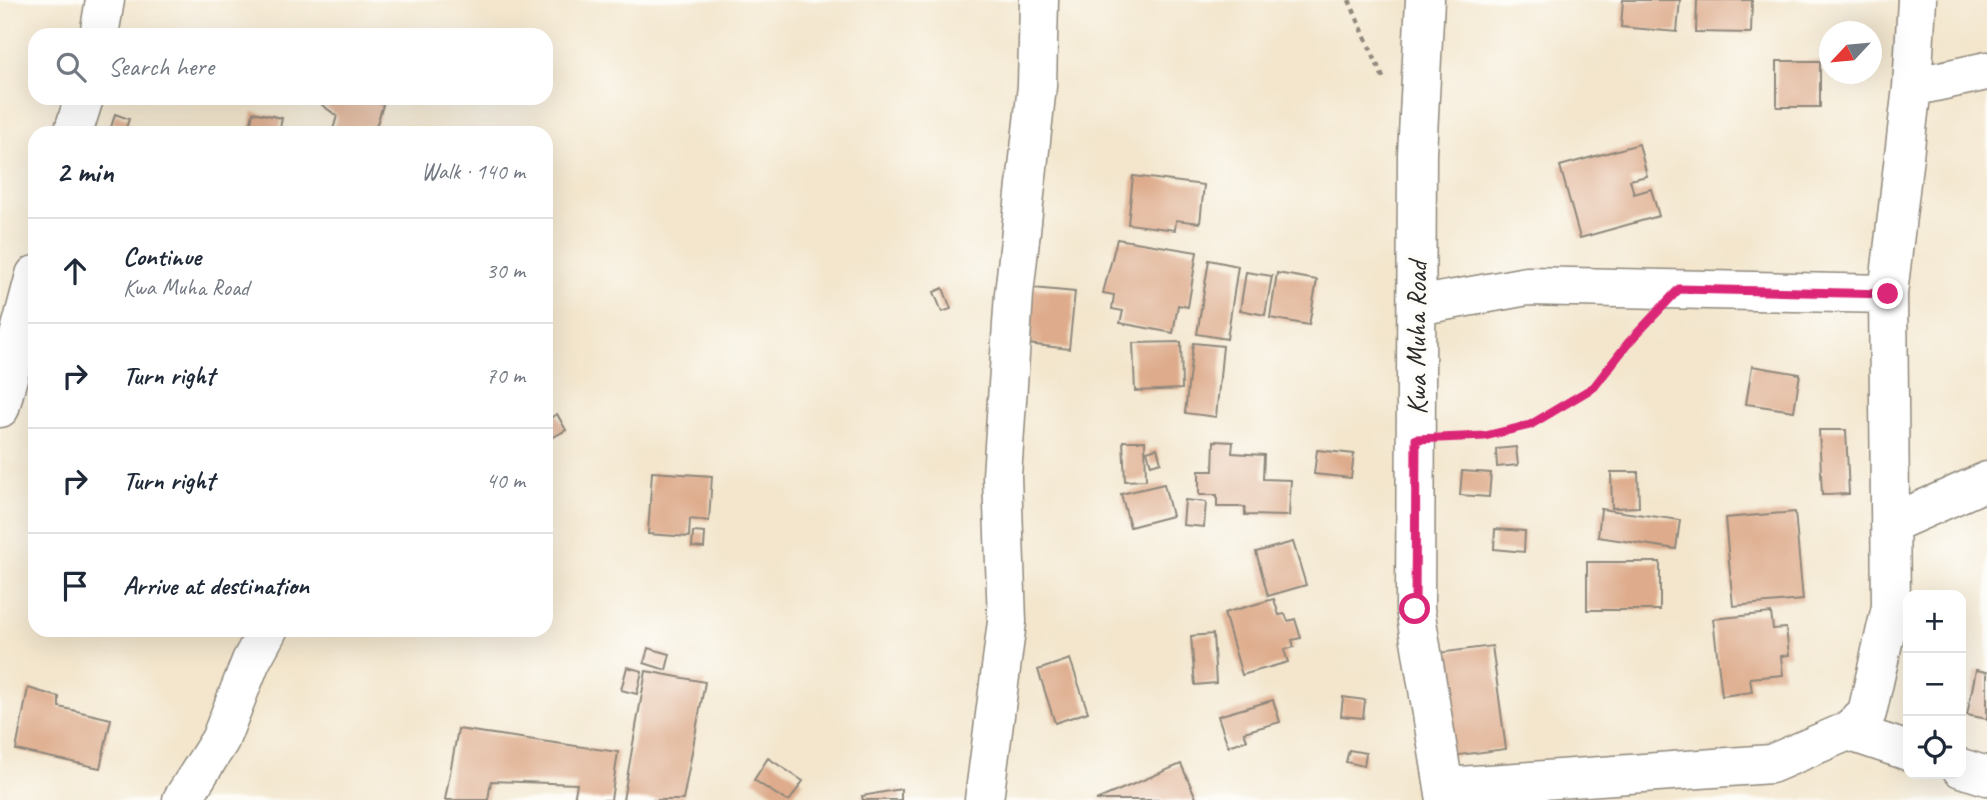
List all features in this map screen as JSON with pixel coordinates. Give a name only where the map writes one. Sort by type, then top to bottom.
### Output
[{"type":"street","points":[[100,28],[105,0]]},
{"type":"street","points":[[984,800],[1007,622],[1002,476],[1014,294],[1037,86],[1039,0]]},
{"type":"street","name":"Kwa Muha Road","points":[[1425,0],[1417,154],[1415,609],[1446,793]]},
{"type":"street","points":[[1446,793],[1771,764],[1848,731],[1867,713],[1877,679],[1891,607],[1888,294],[1912,87],[1917,0]]},
{"type":"street","points":[[1912,87],[1987,71]]},
{"type":"street","points":[[75,126],[82,105]]},
{"type":"street","points":[[1417,306],[1527,286],[1888,294]]},
{"type":"street","points":[[0,408],[28,302]]},
{"type":"street","points":[[1890,524],[1987,481]]},
{"type":"street","points":[[182,800],[220,740],[251,661],[264,637]]},
{"type":"street","points":[[1848,731],[1903,749]]},
{"type":"street","points":[[1966,770],[1987,776]]},
{"type":"path","points":[[1416,439],[1485,436],[1530,425],[1594,387],[1629,342],[1679,289]]},
{"type":"building","points":[[1623,0],[1680,0],[1677,32],[1621,27]]},
{"type":"building","points":[[1697,0],[1752,0],[1751,33],[1696,32]]},
{"type":"building","points":[[1777,61],[1819,61],[1820,107],[1777,107]]},
{"type":"building","points":[[322,105],[383,105],[376,126],[334,126],[337,116]]},
{"type":"building","points":[[253,112],[282,118],[280,126],[250,126]]},
{"type":"building","points":[[115,114],[129,119],[126,126],[111,126]]},
{"type":"building","points":[[1639,144],[1647,176],[1630,180],[1634,194],[1651,189],[1659,216],[1580,238],[1560,166]]},
{"type":"building","points":[[1133,176],[1204,185],[1200,223],[1176,220],[1175,230],[1128,224]]},
{"type":"building","points":[[1117,239],[1197,252],[1188,307],[1178,305],[1173,333],[1120,323],[1123,311],[1112,309],[1114,295],[1103,293]]},
{"type":"building","points":[[1209,260],[1238,266],[1227,339],[1197,334]]},
{"type":"building","points":[[1246,272],[1272,276],[1265,315],[1240,310]]},
{"type":"building","points":[[1277,273],[1317,280],[1309,325],[1270,318]]},
{"type":"building","points":[[943,288],[951,309],[942,312],[934,292]]},
{"type":"building","points":[[1033,288],[1075,292],[1069,349],[1028,344]]},
{"type":"building","points":[[1181,342],[1182,389],[1135,391],[1133,343]]},
{"type":"building","points":[[1193,343],[1223,346],[1216,417],[1185,413]]},
{"type":"building","points":[[1752,366],[1800,374],[1794,411],[1746,404]]},
{"type":"building","points":[[557,414],[566,430],[553,437],[553,416]]},
{"type":"building","points":[[1819,430],[1846,430],[1849,494],[1822,495]]},
{"type":"building","points":[[1123,441],[1145,441],[1146,480],[1125,481]]},
{"type":"building","points":[[1214,441],[1233,442],[1232,453],[1264,455],[1263,479],[1291,480],[1289,516],[1245,515],[1245,507],[1217,507],[1217,495],[1199,495],[1199,471],[1213,471]]},
{"type":"building","points":[[1516,447],[1518,465],[1497,467],[1496,449]]},
{"type":"building","points":[[1157,448],[1161,462],[1151,465],[1147,451]]},
{"type":"building","points":[[1317,450],[1354,454],[1351,478],[1314,474]]},
{"type":"building","points":[[1462,471],[1491,473],[1489,497],[1460,495]]},
{"type":"building","points":[[652,472],[712,476],[709,521],[690,519],[689,537],[648,534]]},
{"type":"building","points":[[1611,472],[1638,472],[1639,507],[1612,508]]},
{"type":"building","points":[[1164,484],[1172,516],[1130,527],[1121,494]]},
{"type":"building","points":[[1185,500],[1206,502],[1204,527],[1183,525]]},
{"type":"building","points":[[1601,509],[1680,520],[1676,549],[1598,537]]},
{"type":"building","points":[[1795,512],[1803,600],[1733,606],[1725,518]]},
{"type":"building","points":[[1495,529],[1525,531],[1524,552],[1494,549]]},
{"type":"building","points":[[693,532],[705,533],[704,548],[692,547]]},
{"type":"building","points":[[1293,542],[1306,585],[1268,596],[1256,552]]},
{"type":"building","points":[[1587,562],[1660,562],[1660,610],[1587,610]]},
{"type":"building","points":[[1274,599],[1279,615],[1285,614],[1288,621],[1295,619],[1301,638],[1292,640],[1294,647],[1284,650],[1288,662],[1242,675],[1224,613]]},
{"type":"building","points":[[1771,613],[1773,629],[1786,628],[1789,655],[1781,656],[1783,675],[1750,678],[1752,692],[1722,696],[1713,619]]},
{"type":"building","points":[[1213,634],[1216,683],[1195,685],[1191,636]]},
{"type":"building","points":[[1492,646],[1506,749],[1452,756],[1438,653]]},
{"type":"building","points":[[648,648],[670,654],[666,670],[644,663]]},
{"type":"building","points":[[1070,659],[1088,712],[1055,723],[1038,670]]},
{"type":"building","points":[[627,667],[642,671],[637,694],[621,690]]},
{"type":"building","points":[[1976,670],[1987,672],[1987,719],[1967,715]]},
{"type":"building","points":[[646,671],[705,682],[683,800],[623,800]]},
{"type":"building","points":[[28,688],[59,697],[59,707],[111,719],[100,768],[16,750]]},
{"type":"building","points":[[1343,697],[1365,700],[1363,718],[1341,716]]},
{"type":"building","points":[[1273,700],[1280,722],[1244,732],[1247,740],[1228,746],[1218,716]]},
{"type":"building","points":[[458,729],[618,752],[611,800],[574,800],[577,784],[491,781],[488,800],[445,800]]},
{"type":"building","points":[[1349,750],[1366,753],[1364,766],[1346,762]]},
{"type":"building","points":[[768,758],[803,781],[790,800],[785,800],[754,780]]},
{"type":"building","points":[[1181,764],[1197,800],[1096,800]]},
{"type":"building","points":[[901,789],[901,800],[863,800],[862,796]]},
{"type":"route","points":[[1415,609],[1416,439],[1485,436],[1530,425],[1594,387],[1629,342],[1679,289],[1888,294]]}]
